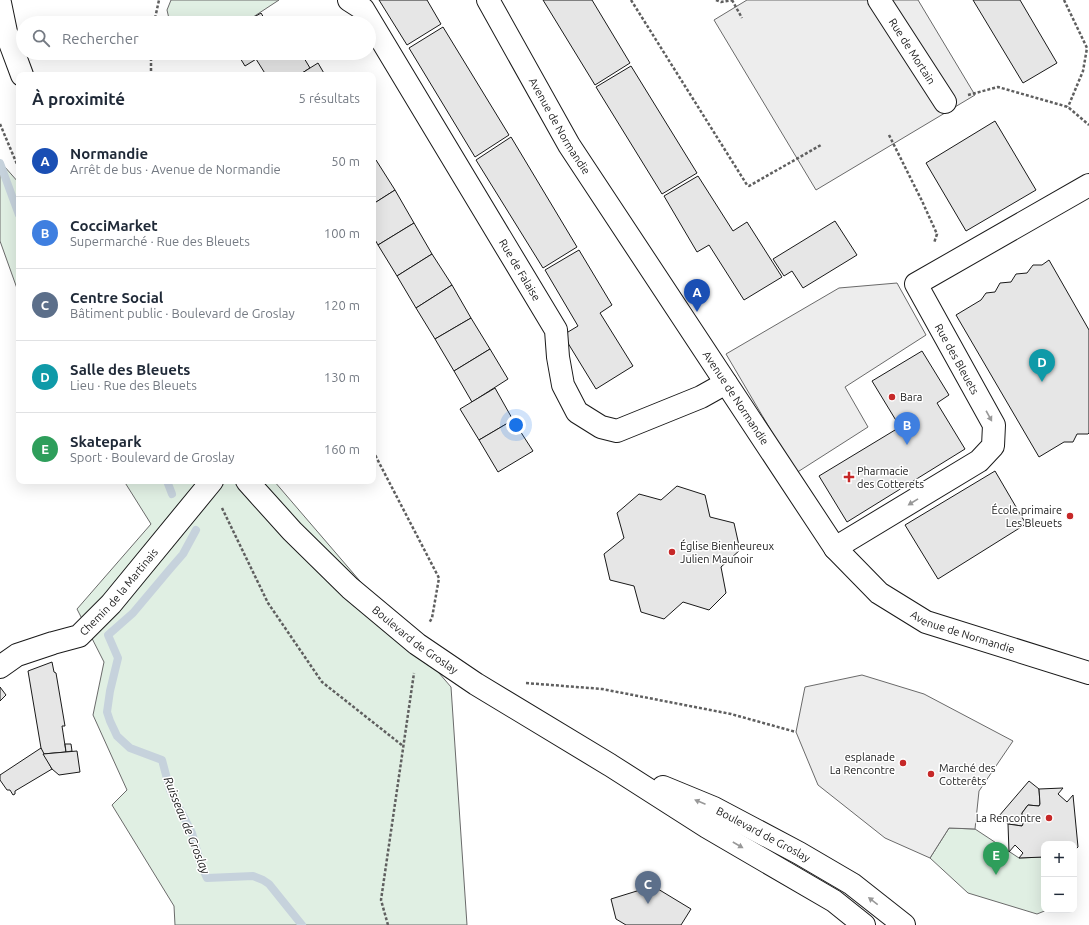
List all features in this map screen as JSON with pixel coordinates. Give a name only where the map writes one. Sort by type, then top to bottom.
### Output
[{"type":"street","name":"Rue de Falaise","points":[[349,0],[363,9],[367,16]]},
{"type":"street","name":"Avenue de Normandie","points":[[488,0],[569,145],[836,548],[879,593],[926,622],[1089,673]]},
{"type":"street","name":"Rue de Mortain","points":[[879,0],[945,102]]},
{"type":"street","points":[[0,3],[6,32],[16,59]]},
{"type":"street","name":"Rue de Falaise","points":[[376,31],[556,330],[562,385],[577,412],[601,427],[617,431],[701,397],[726,383]]},
{"type":"street","points":[[16,60],[21,72]]},
{"type":"street","name":"Rue des Bleuets","points":[[836,548],[979,461],[993,446],[994,425],[916,284],[1089,185]]},
{"type":"street","name":"Chemin de la Martinais","points":[[0,667],[17,655],[79,636],[111,604],[210,484]]},
{"type":"street","name":"Boulevard de Groslay","points":[[250,484],[292,532],[350,588],[417,644],[476,684],[610,765],[706,827],[834,901],[864,925]]},
{"type":"street","name":"Boulevard de Groslay","points":[[610,765],[714,808],[778,841],[852,884],[904,925]]},
{"type":"path","points":[[155,16],[158,0]]},
{"type":"path","points":[[631,0],[747,185],[749,186],[821,145]]},
{"type":"path","points":[[716,0],[721,2],[733,0],[742,18]]},
{"type":"path","points":[[1064,0],[1087,48],[1083,71],[1068,106]]},
{"type":"path","points":[[151,60],[152,72]]},
{"type":"path","points":[[945,102],[998,87],[1068,106],[1089,125]]},
{"type":"path","points":[[0,124],[16,162]]},
{"type":"path","points":[[889,135],[937,234]]},
{"type":"path","points":[[376,457],[439,578],[432,618],[417,644],[404,747],[381,900],[388,925]]},
{"type":"path","points":[[213,484],[268,603],[322,682],[404,747]]},
{"type":"path","points":[[521,683],[602,689],[731,714],[796,732]]},
{"type":"green space","points":[[171,0],[279,0],[255,16],[168,16],[167,10]]},
{"type":"green space","points":[[4,166],[16,180],[16,286],[0,241],[0,168]]},
{"type":"green space","points":[[126,484],[277,484],[451,687],[467,925],[175,925],[174,906],[112,805],[127,790],[93,715],[104,662],[77,609],[151,524]]},
{"type":"green space","points":[[949,828],[975,829],[1019,858],[1041,857],[1041,912],[1037,914],[968,893],[930,858]]},
{"type":"shaded area","points":[[747,0],[918,0],[975,95],[816,190],[714,20]]},
{"type":"shaded area","points":[[897,283],[926,335],[845,387],[868,427],[796,473],[726,354],[839,288]]},
{"type":"shaded area","name":"esplanade La Rencontre","points":[[862,675],[924,694],[1013,741],[979,791],[975,829],[949,828],[930,858],[885,838],[818,785],[796,732],[805,687]]},
{"type":"building","points":[[379,0],[427,0],[441,24],[407,45]]},
{"type":"building","points":[[543,0],[592,0],[630,63],[595,85]]},
{"type":"building","points":[[973,0],[1020,0],[1057,63],[1023,83]]},
{"type":"building","points":[[261,13],[263,16],[256,16]]},
{"type":"building","points":[[443,27],[509,135],[475,157],[409,48]]},
{"type":"building","points":[[241,60],[255,60],[245,66]]},
{"type":"building","points":[[257,60],[305,60],[310,68],[304,72],[264,72]]},
{"type":"building","points":[[318,63],[323,72],[304,72]]},
{"type":"building","points":[[631,66],[697,173],[662,194],[596,87]]},
{"type":"building","points":[[995,121],[1036,190],[966,231],[926,163]]},
{"type":"building","points":[[511,137],[577,247],[543,268],[476,160]]},
{"type":"building","points":[[376,160],[395,190],[376,202]]},
{"type":"building","points":[[698,176],[733,231],[747,222],[782,277],[744,300],[709,245],[697,252],[664,196]]},
{"type":"building","points":[[395,190],[414,223],[378,245],[376,241],[376,202]]},
{"type":"building","points":[[835,221],[857,255],[803,288],[792,271],[784,276],[773,259]]},
{"type":"building","points":[[414,223],[432,254],[397,276],[378,245]]},
{"type":"building","points":[[579,250],[612,305],[600,313],[633,366],[596,389],[563,335],[578,326],[545,270]]},
{"type":"building","points":[[432,254],[452,285],[416,308],[397,276]]},
{"type":"building","points":[[1049,260],[1089,330],[1089,433],[1077,434],[1073,442],[1064,442],[1039,457],[956,315],[981,300],[986,293],[995,292],[1000,283],[1011,282],[1016,274],[1027,273],[1033,265],[1042,265]]},
{"type":"building","points":[[452,285],[471,318],[435,339],[416,308]]},
{"type":"building","points":[[471,318],[490,349],[454,371],[435,339]]},
{"type":"building","points":[[490,349],[508,379],[472,402],[454,371]]},
{"type":"building","points":[[922,351],[949,395],[937,403],[965,449],[847,522],[819,476],[900,427],[872,381]]},
{"type":"building","points":[[495,388],[513,420],[479,440],[460,409]]},
{"type":"building","points":[[513,420],[533,451],[498,472],[479,440]]},
{"type":"building","points":[[995,471],[1026,524],[938,579],[905,525]]},
{"type":"building","name":"Église Bienheureux Julien Maunoir","points":[[677,486],[705,495],[710,517],[734,523],[740,550],[721,567],[726,593],[709,610],[683,602],[664,619],[641,612],[634,586],[610,580],[604,554],[624,538],[617,513],[639,494],[661,500]]},
{"type":"building","points":[[52,662],[54,672],[56,673],[65,726],[62,726],[66,752],[43,754],[28,671]]},
{"type":"building","points":[[0,687],[6,695],[0,701]]},
{"type":"building","points":[[65,744],[71,744],[72,751],[66,752]]},
{"type":"building","points":[[41,748],[52,769],[15,791],[15,794],[13,795],[10,790],[7,790],[0,780],[0,775]]},
{"type":"building","points":[[77,751],[80,772],[59,775],[52,769],[43,754]]},
{"type":"building","points":[[1029,781],[1039,789],[1040,804],[1039,806],[1028,805],[1022,813],[1022,826],[1008,824],[999,816]]},
{"type":"building","name":"La Rencontre","points":[[1063,788],[1058,794],[1067,802],[1073,795],[1078,847],[1077,848],[1077,841],[1041,841],[1041,857],[1019,858],[1023,853],[1015,845],[1009,852],[1008,824],[1022,826],[1022,813],[1028,805],[1039,806],[1040,804],[1039,789]]},
{"type":"building","points":[[653,886],[691,909],[681,925],[626,925],[616,919],[611,899]]},
{"type":"waterway","name":"Ruisseau de Groslay","points":[[0,163],[16,207]]},
{"type":"waterway","name":"Ruisseau de Groslay","points":[[168,484],[172,494]]},
{"type":"waterway","name":"Ruisseau de Groslay","points":[[196,530],[183,554],[133,613],[108,635],[118,658],[110,691],[107,712],[117,736],[130,748],[162,760],[170,790],[192,833],[201,865],[207,878],[253,876],[263,880],[269,884],[302,925]]},
{"type":"place","name":"Normandie","points":[[697,312]]},
{"type":"place","name":"Salle des Bleuets","points":[[1042,382]]},
{"type":"place","name":"Bara","points":[[892,397]]},
{"type":"place","name":"CocciMarket","points":[[907,445]]},
{"type":"place","name":"Pharmacie des Cotterets","points":[[849,477]]},
{"type":"place","name":"École primaire Les Bleuets","points":[[1070,516]]},
{"type":"place","name":"Église Bienheureux Julien Maunoir","points":[[672,552]]},
{"type":"place","name":"esplanade La Rencontre","points":[[903,763]]},
{"type":"place","name":"Marché des Cotterêts","points":[[931,774]]},
{"type":"place","name":"La Rencontre","points":[[1049,818]]},
{"type":"place","name":"Skatepark","points":[[996,875]]},
{"type":"place","name":"Centre Social","points":[[648,904]]}]
